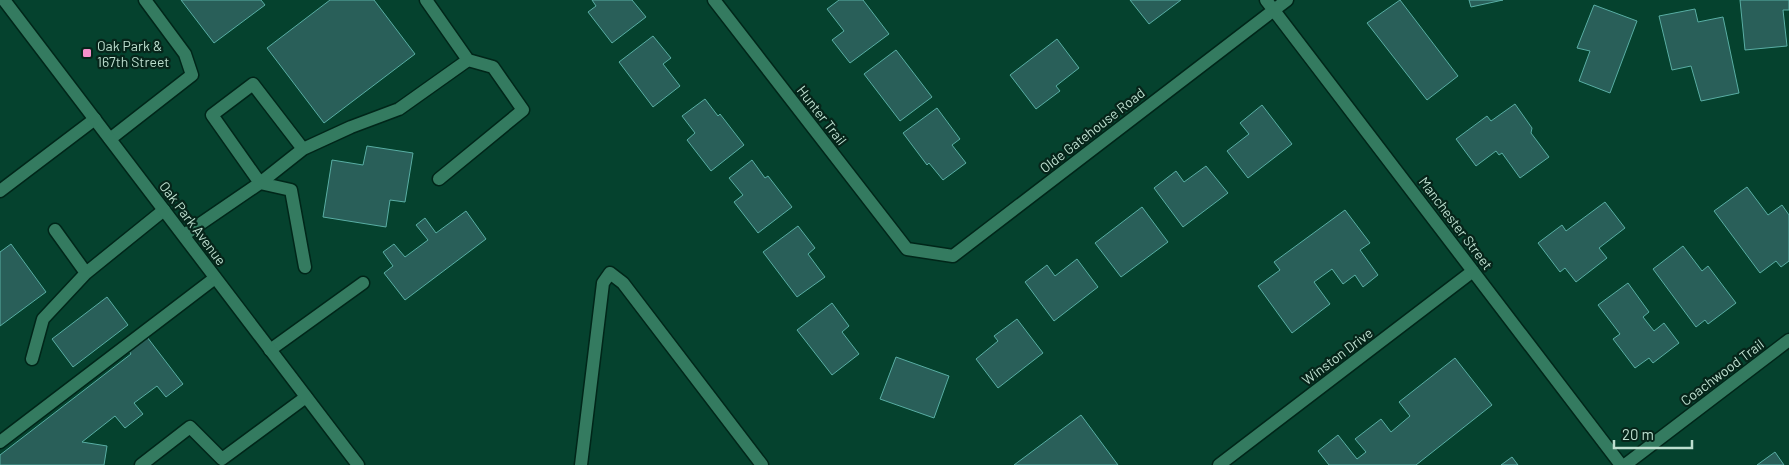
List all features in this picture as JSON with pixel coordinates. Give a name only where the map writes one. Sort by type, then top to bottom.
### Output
[{"type":"street","name":"Oak Park Avenue","points":[[4,0],[358,465]]},
{"type":"street","points":[[110,139],[192,75],[185,54],[146,0]]},
{"type":"street","points":[[426,0],[468,60],[493,67],[523,110],[439,179]]},
{"type":"street","name":"Hunter Trail","points":[[714,0],[907,249]]},
{"type":"street","name":"Olde Gatehouse Road","points":[[907,249],[953,256],[1270,5],[1287,0]]},
{"type":"street","name":"Manchester Street","points":[[1270,5],[1622,465]]},
{"type":"street","points":[[184,235],[260,183],[303,149],[351,127],[399,109],[468,60]]},
{"type":"street","points":[[303,149],[253,84],[212,115],[260,183],[291,190],[305,268]]},
{"type":"street","points":[[1,189],[94,119]]},
{"type":"street","points":[[32,359],[43,319],[86,273],[164,210]]},
{"type":"street","points":[[55,230],[86,273]]},
{"type":"street","name":"Winston Drive","points":[[1219,465],[1473,271]]},
{"type":"street","points":[[581,465],[603,283],[610,273],[623,283],[762,465]]},
{"type":"street","points":[[0,442],[215,278]]},
{"type":"street","points":[[270,350],[363,283]]},
{"type":"street","name":"Coachwood Trail","points":[[1625,465],[1789,340]]},
{"type":"street","points":[[141,465],[190,427],[224,462],[306,397]]},
{"type":"building","points":[[181,0],[261,0],[265,5],[214,43]]},
{"type":"building","points":[[330,0],[374,0],[415,54],[324,123],[267,48]]},
{"type":"building","points":[[592,0],[632,0],[646,17],[612,43],[588,12],[596,6]]},
{"type":"building","points":[[839,0],[863,0],[889,34],[850,63],[832,40],[844,31],[827,9]]},
{"type":"building","points":[[1130,0],[1181,0],[1149,24]]},
{"type":"building","points":[[1400,0],[1458,76],[1427,100],[1367,23]]},
{"type":"building","points":[[1469,0],[1503,0],[1471,7]]},
{"type":"building","points":[[1740,0],[1789,0],[1789,10],[1783,10],[1787,46],[1745,50]]},
{"type":"building","points":[[1594,5],[1637,21],[1610,93],[1579,81],[1590,51],[1577,48]]},
{"type":"building","points":[[1695,9],[1698,22],[1723,17],[1739,93],[1701,101],[1691,66],[1672,70],[1659,16]]},
{"type":"building","points":[[653,36],[671,58],[663,64],[680,86],[653,107],[619,62]]},
{"type":"building","points":[[1057,39],[1079,68],[1056,86],[1060,91],[1036,109],[1010,75]]},
{"type":"building","points":[[896,50],[932,97],[900,121],[864,74]]},
{"type":"building","points":[[705,99],[718,116],[720,114],[744,145],[711,171],[687,140],[695,133],[682,116]]},
{"type":"building","points":[[1515,104],[1532,128],[1531,133],[1549,157],[1520,178],[1502,153],[1499,155],[1496,151],[1476,166],[1456,139],[1487,116],[1491,121]]},
{"type":"building","points":[[1262,105],[1292,144],[1248,178],[1227,151],[1249,134],[1240,123]]},
{"type":"building","points":[[937,108],[960,139],[952,145],[966,163],[943,180],[929,163],[927,165],[903,133]]},
{"type":"building","points":[[367,146],[413,153],[405,202],[390,200],[386,227],[323,217],[332,160],[363,165]]},
{"type":"building","points":[[752,160],[765,178],[768,176],[792,207],[758,233],[734,202],[743,195],[729,178]]},
{"type":"building","points":[[1206,166],[1228,193],[1183,227],[1154,188],[1176,171],[1184,182]]},
{"type":"building","points":[[1747,187],[1768,215],[1782,205],[1789,215],[1789,261],[1781,267],[1776,261],[1760,273],[1714,211]]},
{"type":"building","points":[[1605,202],[1625,228],[1599,248],[1607,258],[1576,282],[1565,268],[1560,272],[1538,243],[1562,225],[1566,231]]},
{"type":"building","points":[[1142,207],[1168,242],[1121,277],[1095,243]]},
{"type":"building","points":[[1345,210],[1370,243],[1360,250],[1378,275],[1363,287],[1355,275],[1343,284],[1332,269],[1314,282],[1330,304],[1292,333],[1258,286],[1280,270],[1274,262]]},
{"type":"building","points":[[466,211],[486,239],[405,300],[384,273],[393,266],[383,252],[394,244],[405,257],[428,240],[416,225],[425,218],[436,233]]},
{"type":"building","points":[[798,226],[815,248],[808,254],[825,277],[797,297],[763,252]]},
{"type":"building","points":[[11,244],[46,292],[0,326],[0,252]]},
{"type":"building","points":[[1683,246],[1702,271],[1708,266],[1736,303],[1708,324],[1705,320],[1696,327],[1653,269]]},
{"type":"building","points":[[1077,259],[1098,287],[1054,321],[1025,282],[1047,265],[1055,276]]},
{"type":"building","points":[[1628,283],[1649,312],[1643,317],[1654,331],[1664,323],[1679,343],[1653,363],[1649,358],[1635,368],[1613,339],[1620,334],[1598,305]]},
{"type":"building","points":[[107,297],[128,325],[73,367],[52,339]]},
{"type":"building","points":[[832,303],[849,326],[842,332],[859,354],[832,375],[797,330]]},
{"type":"building","points":[[1017,319],[1043,353],[998,388],[976,359],[998,341],[994,336]]},
{"type":"building","points":[[147,337],[183,384],[166,397],[157,386],[134,403],[143,414],[125,428],[115,416],[82,442],[107,446],[104,465],[0,465],[0,455],[131,354],[129,351]]},
{"type":"building","points":[[896,357],[949,376],[934,418],[880,399]]},
{"type":"building","points":[[1455,358],[1492,405],[1416,465],[1329,465],[1318,451],[1338,435],[1357,459],[1366,452],[1355,439],[1381,419],[1391,432],[1410,416],[1399,402]]},
{"type":"building","points":[[1081,415],[1118,465],[1014,465]]},
{"type":"building","points":[[1775,452],[1784,465],[1757,465]]},
{"type":"building","points":[[1512,457],[1518,465],[1501,465]]},
{"type":"place","name":"Oak Park & 167th Street","points":[[87,53]]}]
